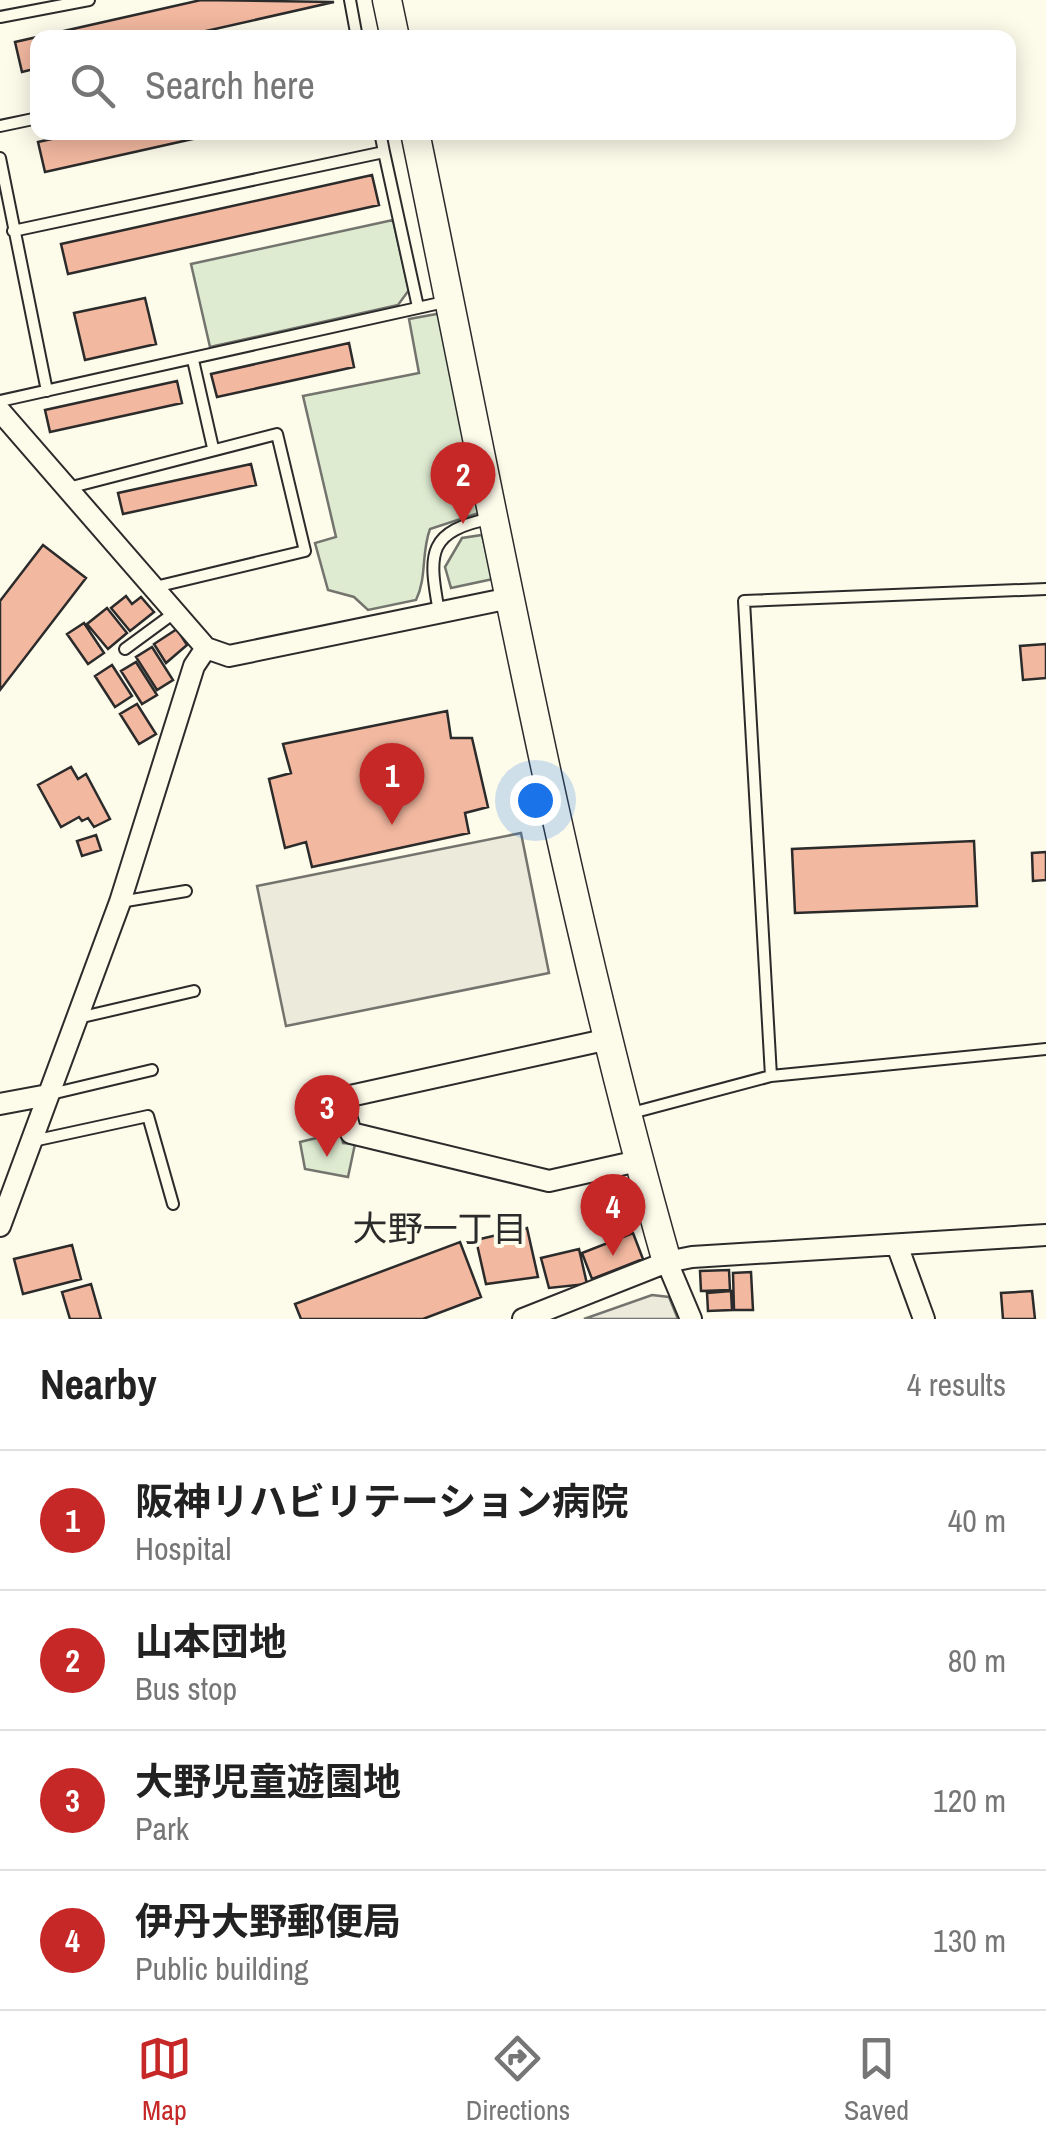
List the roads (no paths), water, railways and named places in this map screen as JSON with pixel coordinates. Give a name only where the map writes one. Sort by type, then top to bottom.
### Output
[{"type":"street","points":[[388,0],[394,30]]},
{"type":"street","points":[[417,140],[510,598],[625,1114],[667,1262],[691,1319]]},
{"type":"street","points":[[0,411],[206,648],[230,656],[510,598]]},
{"type":"street","points":[[0,1226],[120,902],[194,666],[206,648]]},
{"type":"street","points":[[608,1039],[341,1098],[351,1133],[548,1181],[638,1161]]},
{"type":"street","points":[[0,1104],[48,1095]]},
{"type":"street","points":[[523,1319],[667,1262],[836,1246],[1046,1235]]},
{"type":"street","points":[[897,1245],[924,1319]]},
{"type":"lane","points":[[0,18],[89,0]]},
{"type":"lane","points":[[350,0],[356,30]]},
{"type":"lane","points":[[0,126],[30,120]]},
{"type":"lane","points":[[382,140],[418,307]]},
{"type":"lane","points":[[13,231],[384,152]]},
{"type":"lane","points":[[0,158],[5,209],[48,390]]},
{"type":"lane","points":[[0,402],[450,300]]},
{"type":"lane","points":[[193,360],[213,448]]},
{"type":"lane","points":[[68,488],[277,434],[305,551],[151,588]]},
{"type":"lane","points":[[440,613],[432,568],[435,546],[455,528],[494,518]]},
{"type":"lane","points":[[771,1076],[744,600],[1046,588]]},
{"type":"lane","points":[[125,649],[174,613]]},
{"type":"lane","points":[[120,902],[186,891]]},
{"type":"lane","points":[[76,1018],[194,991]]},
{"type":"lane","points":[[625,1114],[771,1076],[1046,1049]]},
{"type":"lane","points":[[48,1095],[152,1070]]},
{"type":"lane","points":[[30,1142],[148,1116],[173,1204]]},
{"type":"place","name":"山本団地","points":[[463,524]]},
{"type":"place","name":"阪神リハビリテーション病院","points":[[392,825]]},
{"type":"place","name":"大野児童遊園地","points":[[327,1157]]},
{"type":"place","name":"伊丹大野郵便局","points":[[613,1256]]},
{"type":"district","name":"大野一丁目","points":[[440,1228]]}]
